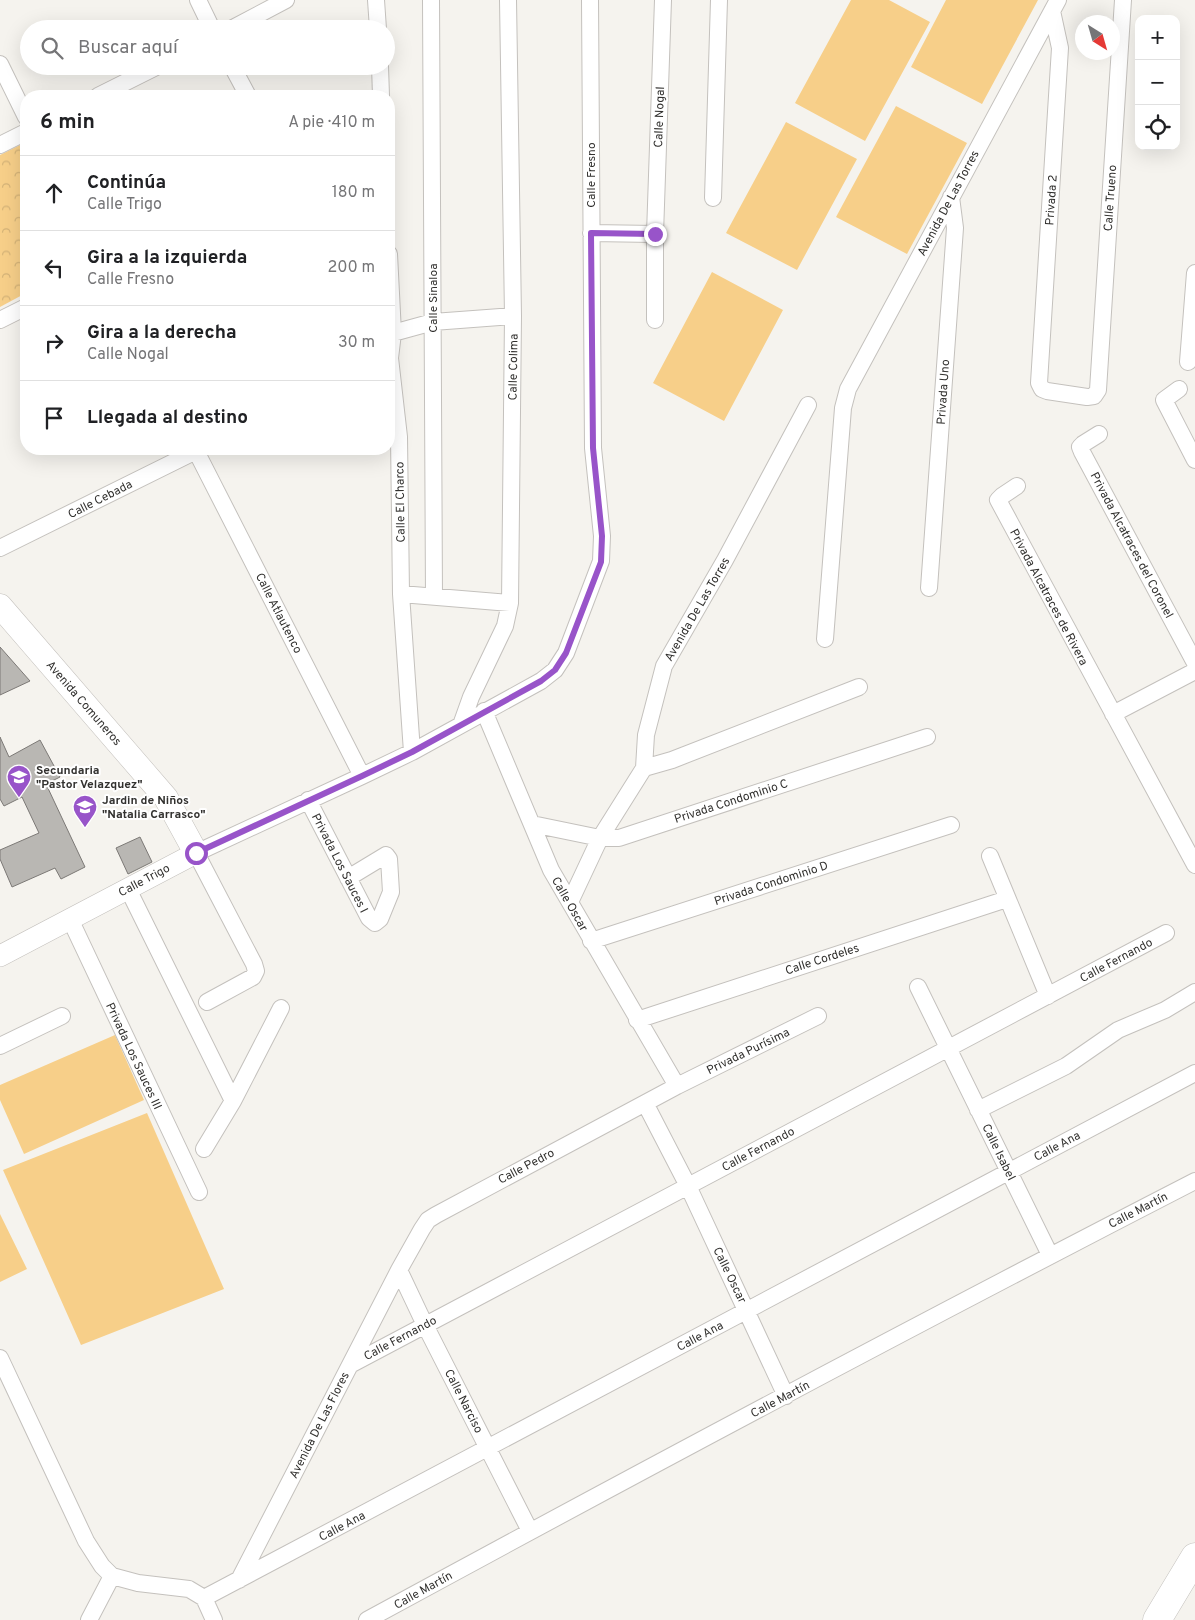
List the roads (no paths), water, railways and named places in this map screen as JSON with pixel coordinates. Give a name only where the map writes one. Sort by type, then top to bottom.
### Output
[{"type":"highway","points":[[1157,1620],[1195,1557]]},
{"type":"main road","name":"Avenida Comuneros","points":[[0,606],[166,798],[196,853]]},
{"type":"street","points":[[198,0],[208,20]]},
{"type":"street","points":[[248,20],[286,0]]},
{"type":"street","points":[[376,0],[377,20]]},
{"type":"street","name":"Calle Sinaloa","points":[[431,0],[434,596]]},
{"type":"street","name":"Calle Colima","points":[[461,725],[471,697],[504,626],[510,603],[513,316],[508,0]]},
{"type":"street","name":"Calle Fresno","points":[[555,670],[566,653],[601,562],[602,536],[593,448],[590,0]]},
{"type":"street","name":"Calle Nogal","points":[[654,320],[663,0]]},
{"type":"street","points":[[713,198],[719,0]]},
{"type":"street","name":"Calle Trueno","points":[[1042,389],[1087,397],[1094,396],[1098,390],[1123,0]]},
{"type":"street","name":"Avenida De Las Torres","points":[[825,639],[843,408],[848,389],[1055,6]]},
{"type":"street","name":"Privada 2","points":[[1042,389],[1039,383],[1060,48],[1055,6]]},
{"type":"street","points":[[0,64],[20,105]]},
{"type":"street","points":[[110,90],[140,75]]},
{"type":"street","points":[[237,75],[245,90]]},
{"type":"street","points":[[380,75],[381,90]]},
{"type":"street","points":[[0,145],[20,135]]},
{"type":"street","name":"Privada Uno","points":[[929,588],[955,228],[951,197]]},
{"type":"street","points":[[591,233],[655,234]]},
{"type":"street","points":[[1188,362],[1195,273]]},
{"type":"street","points":[[0,320],[20,310]]},
{"type":"street","points":[[395,332],[433,322],[513,316]]},
{"type":"street","points":[[1179,389],[1164,400],[1195,460]]},
{"type":"street","name":"Calle El Charco","points":[[395,405],[399,436],[401,594],[412,752]]},
{"type":"street","name":"Avenida De Las Torres","points":[[570,902],[600,838],[644,768],[646,735],[664,666],[725,560],[808,405]]},
{"type":"street","name":"Privada Alcatraces del Coronel","points":[[1099,434],[1080,447],[1082,452],[1195,663]]},
{"type":"street","name":"Calle Cebada","points":[[0,548],[185,455]]},
{"type":"street","name":"Calle Atlautenco","points":[[200,455],[362,776]]},
{"type":"street","name":"Privada Alcatraces de Rivera","points":[[1017,486],[998,500],[1113,714]]},
{"type":"street","points":[[401,594],[510,603]]},
{"type":"street","name":"Calle Trigo","points":[[0,956],[196,853],[412,752],[541,681],[555,670]]},
{"type":"street","points":[[1195,671],[1113,714],[1195,864]]},
{"type":"street","points":[[644,768],[672,760],[859,687]]},
{"type":"street","name":"Calle Oscar","points":[[484,711],[551,870],[677,1086]]},
{"type":"street","name":"Privada Condominio C","points":[[532,824],[600,838],[619,838],[927,737]]},
{"type":"street","name":"Privada Los Sauces I","points":[[308,800],[348,878],[369,918],[375,923],[380,920],[391,892],[389,859],[386,855],[348,878]]},
{"type":"street","name":"Privada Condominio D","points":[[591,941],[951,825]]},
{"type":"street","points":[[196,853],[256,971],[252,977],[207,1002]]},
{"type":"street","points":[[990,856],[1048,996]]},
{"type":"street","points":[[128,889],[233,1101]]},
{"type":"street","name":"Calle Cordeles","points":[[637,1020],[1007,899]]},
{"type":"street","name":"Privada Los Sauces III","points":[[70,920],[199,1192]]},
{"type":"street","name":"Calle Fernando","points":[[350,1365],[1166,934]]},
{"type":"street","name":"Calle Isabel","points":[[918,987],[1050,1255]]},
{"type":"street","points":[[978,1110],[1058,1070],[1118,1030],[1165,1010],[1195,992]]},
{"type":"street","points":[[204,1149],[233,1101],[281,1008]]},
{"type":"street","points":[[0,1046],[62,1016]]},
{"type":"street","name":"Privada Purísima","points":[[677,1086],[818,1016]]},
{"type":"street","name":"Calle Ana","points":[[204,1598],[1195,1073]]},
{"type":"street","name":"Calle Pedro","points":[[399,1270],[428,1220],[677,1086]]},
{"type":"street","name":"Calle Oscar","points":[[645,1103],[688,1186],[786,1396]]},
{"type":"street","name":"Calle Martín","points":[[367,1620],[530,1531],[1050,1255],[1195,1181]]},
{"type":"street","name":"Calle Narciso","points":[[399,1270],[530,1531]]},
{"type":"street","name":"Avenida De Las Flores","points":[[239,1580],[399,1270]]},
{"type":"street","points":[[0,1358],[86,1541],[102,1566],[112,1576],[138,1583],[189,1590],[204,1598],[214,1620]]},
{"type":"street","points":[[89,1620],[112,1576]]},
{"type":"place","name":"Secundaria \"Pastor Velazquez\"","points":[[19,798]]},
{"type":"place","name":"Jardin de Niños \"Natalia Carrasco\"","points":[[85,828]]}]
